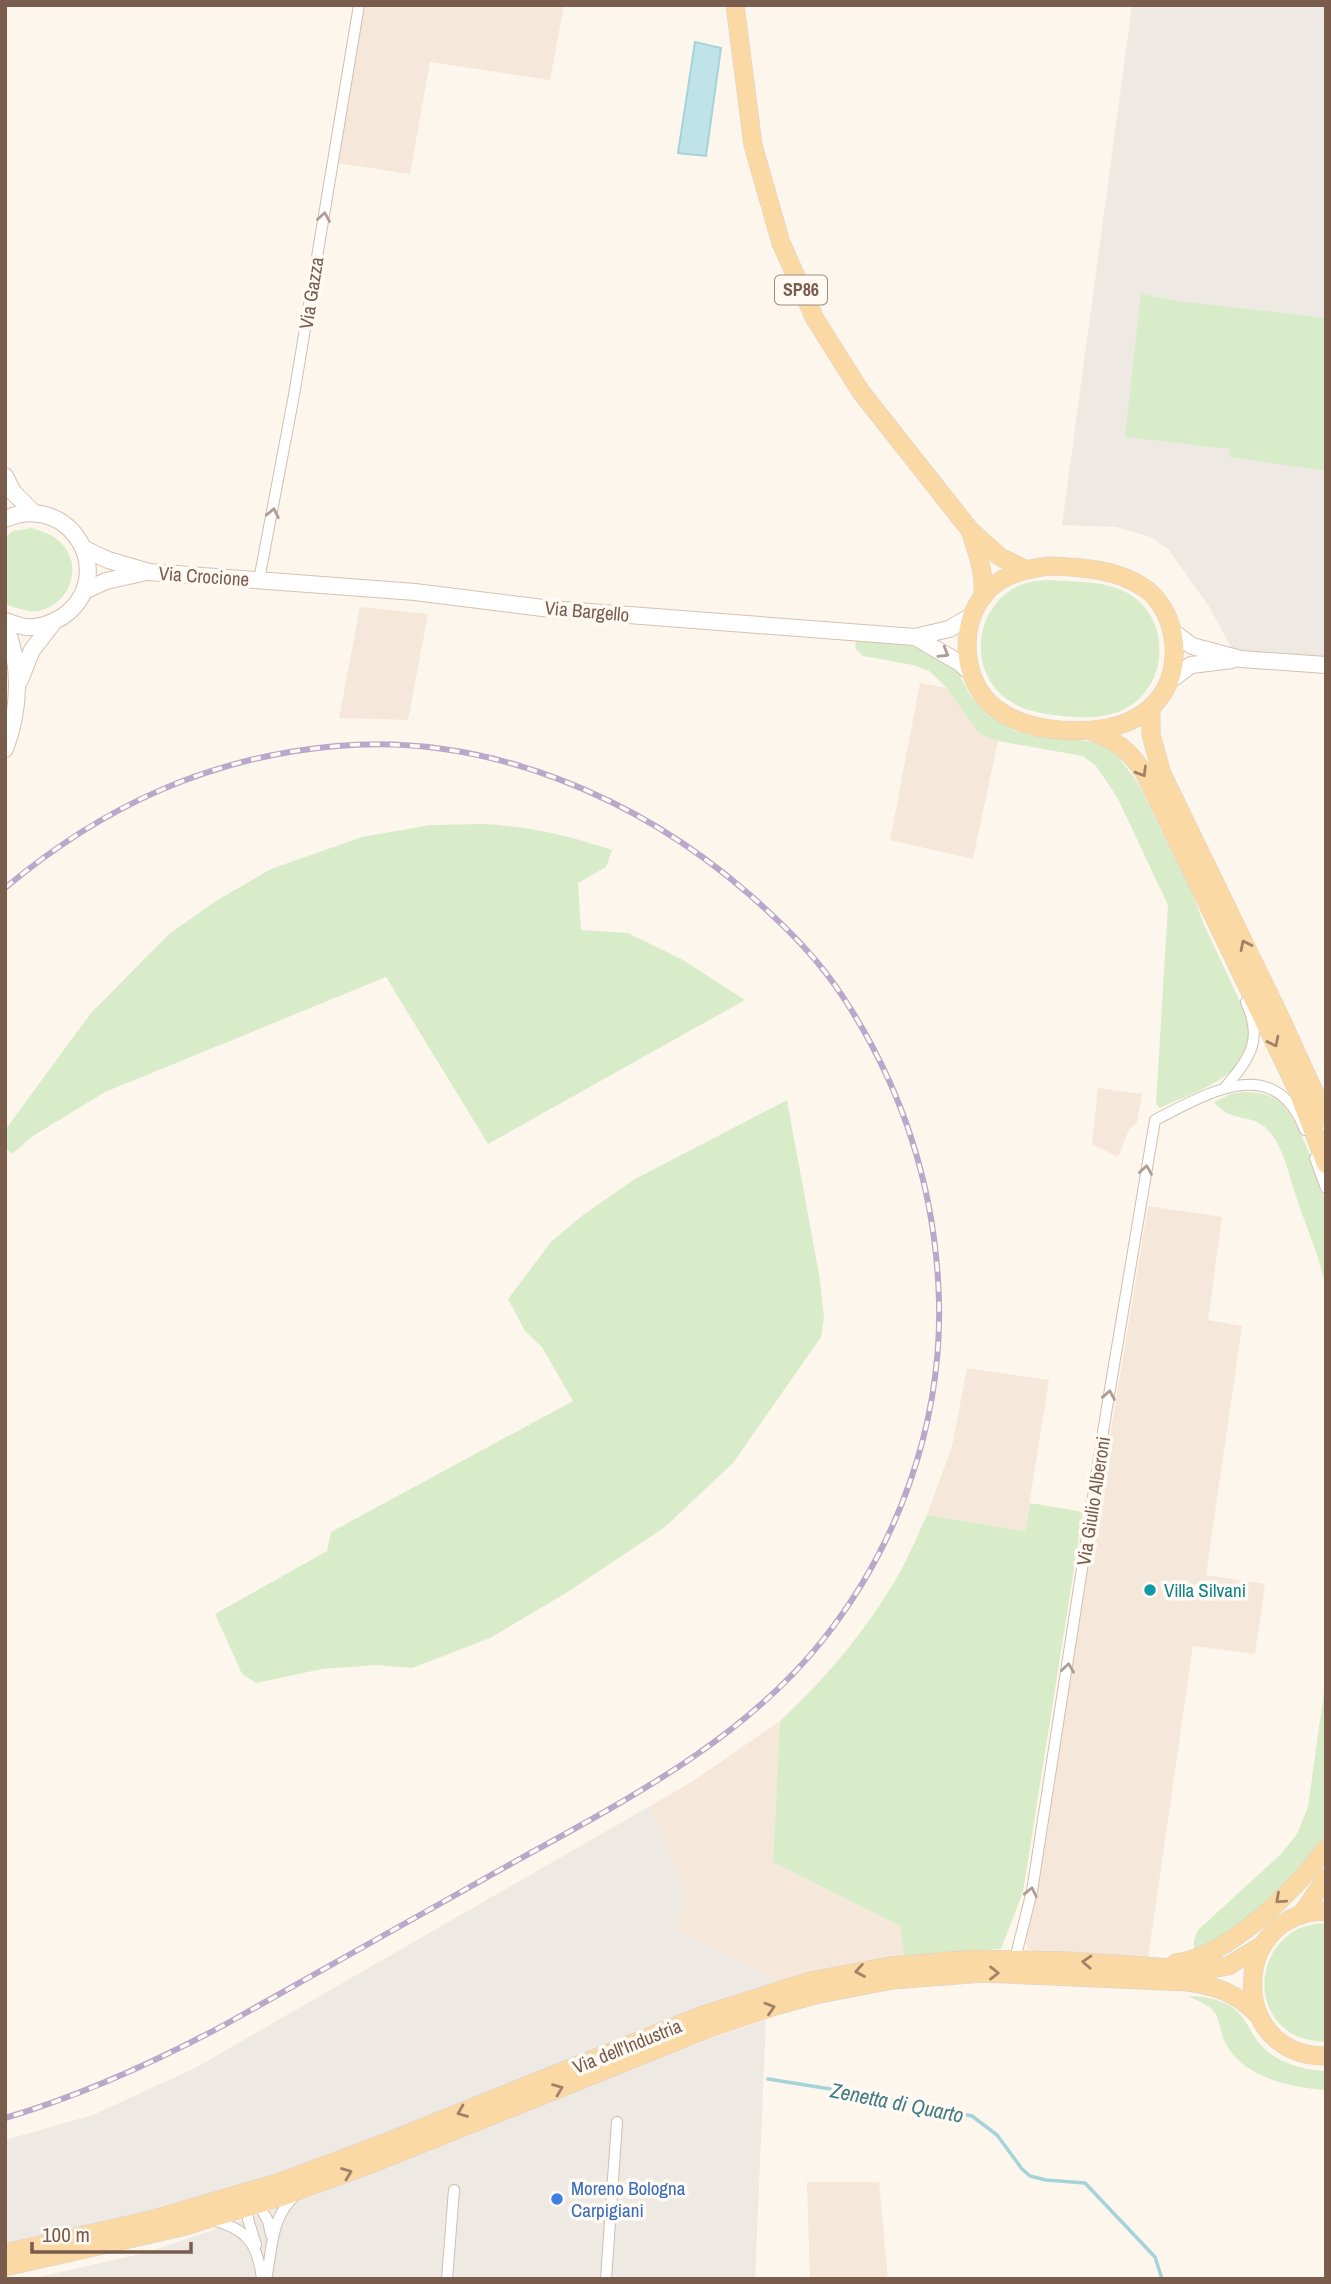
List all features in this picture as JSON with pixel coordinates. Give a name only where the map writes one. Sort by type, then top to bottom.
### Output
[{"type":"main road","name":"SP86","points":[[735,5],[753,145],[781,243],[815,319],[861,392],[970,530],[1000,557],[1025,569]]},
{"type":"main road","points":[[5,476],[13,492],[33,512]]},
{"type":"main road","points":[[5,519],[15,514],[33,512],[50,515],[65,523],[85,550],[88,570],[84,591],[72,610],[53,623],[32,650],[18,686]]},
{"type":"main road","name":"SP86","points":[[970,530],[982,569],[983,597]]},
{"type":"main road","name":"Via Crocione","points":[[85,550],[149,572],[259,580]]},
{"type":"main road","points":[[1049,566],[1084,567],[1128,579],[1147,590],[1160,603],[1172,632],[1174,657],[1168,682],[1160,699],[1136,718],[1119,726],[1090,731],[1019,722],[993,706],[978,689],[971,673],[968,637],[974,615],[983,597],[1009,576],[1025,569],[1049,566]]},
{"type":"main road","name":"Via Crocione","points":[[84,591],[106,581],[149,572]]},
{"type":"main road","name":"Via Bargello","points":[[259,580],[415,592],[551,609],[915,637],[949,629],[974,615]]},
{"type":"main road","points":[[5,749],[14,717],[18,686],[15,658],[5,623],[28,627],[53,623]]},
{"type":"main road","points":[[1172,632],[1192,646],[1241,659],[1326,665]]},
{"type":"main road","name":"Via Bargello","points":[[915,637],[960,663],[971,673]]},
{"type":"main road","points":[[1168,682],[1191,665],[1241,659]]},
{"type":"main road","points":[[1151,707],[1151,735],[1162,774],[1326,1118]]},
{"type":"main road","points":[[1090,731],[1114,740],[1140,767],[1297,1089],[1326,1164]]},
{"type":"main road","points":[[1155,1965],[1198,1958],[1228,1944],[1303,1878],[1326,1849]]},
{"type":"main road","points":[[1301,1915],[1326,1878]]},
{"type":"main road","points":[[1258,2015],[1252,1998],[1251,1980],[1255,1961],[1263,1945],[1273,1932],[1286,1922],[1301,1915],[1326,1912]]},
{"type":"main road","name":"Via dell'Industria","points":[[5,2267],[208,2220],[333,2163],[703,2015],[774,1991],[890,1966],[975,1959],[1155,1965],[1182,1970],[1217,1969],[1242,1959],[1263,1945]]},
{"type":"main road","name":"Via dell'Industria","points":[[5,2252],[303,2190],[710,2028],[775,2006],[849,1987],[934,1976],[984,1973],[1206,1984],[1226,1990],[1245,2002],[1281,2043],[1297,2052],[1326,2056]]},
{"type":"street","name":"Via Gazza","points":[[259,580],[294,394],[359,5]]},
{"type":"street","points":[[1209,906],[1209,926],[1251,1013],[1254,1030],[1254,1041],[1245,1064],[1226,1086]]},
{"type":"street","points":[[1226,1086],[1250,1084],[1264,1087],[1278,1093],[1292,1106],[1302,1124],[1326,1188]]},
{"type":"street","name":"Via Giulio Alberoni","points":[[1015,1959],[1032,1891],[1155,1119],[1226,1086]]},
{"type":"street","points":[[606,2279],[617,2122]]},
{"type":"street","points":[[264,2279],[272,2238],[282,2210],[303,2190]]},
{"type":"street","points":[[447,2279],[454,2190]]},
{"type":"street","points":[[252,2202],[268,2221],[272,2238]]},
{"type":"street","points":[[252,2202],[258,2255],[264,2279]]},
{"type":"street","points":[[208,2220],[234,2227],[245,2235],[258,2255]]},
{"type":"shaded area","points":[[363,5],[564,5],[550,80],[430,62],[410,174],[337,163]]},
{"type":"shaded area","points":[[1132,5],[1326,5],[1326,658],[1233,651],[1210,608],[1169,550],[1151,537],[1116,527],[1062,525]]},
{"type":"shaded area","points":[[360,607],[428,614],[408,720],[339,718]]},
{"type":"shaded area","points":[[920,683],[947,688],[979,734],[998,741],[973,859],[890,840]]},
{"type":"shaded area","points":[[1098,1088],[1142,1094],[1137,1122],[1129,1130],[1118,1157],[1092,1144]]},
{"type":"shaded area","points":[[1148,1206],[1222,1217],[1208,1320],[1242,1326],[1206,1575],[1265,1584],[1255,1654],[1193,1646],[1148,1958],[1036,1952],[1028,1949],[1026,1943]]},
{"type":"shaded area","points":[[967,1368],[1049,1380],[1025,1531],[927,1515],[952,1446]]},
{"type":"shaded area","points":[[780,1721],[773,1862],[900,1926],[904,1956],[780,1982],[677,1930],[685,1894],[650,1806],[693,1781]]},
{"type":"shaded area","points":[[650,1806],[685,1894],[677,1930],[780,1982],[307,2166],[211,2197],[5,2246],[5,2140],[93,2115],[195,2068]]},
{"type":"shaded area","points":[[766,2020],[755,2279],[30,2279],[145,2253],[308,2198],[707,2040]]},
{"type":"shaded area","points":[[807,2182],[879,2182],[888,2279],[810,2279]]},
{"type":"green space","points":[[1141,294],[1177,301],[1326,318],[1326,471],[1230,457],[1230,449],[1125,437]]},
{"type":"green space","points":[[32,528],[51,535],[61,543],[68,552],[72,571],[71,581],[61,599],[43,610],[34,611],[5,604],[5,537],[13,531]]},
{"type":"green space","points":[[1047,580],[1094,583],[1121,590],[1138,600],[1150,615],[1160,650],[1157,669],[1149,686],[1137,701],[1120,711],[1102,716],[1055,715],[1019,706],[997,691],[983,663],[981,638],[984,625],[996,603],[1005,594],[1027,583]]},
{"type":"green space","points":[[856,641],[919,648],[957,670],[970,695],[980,707],[990,717],[1013,730],[1029,735],[1097,742],[1117,755],[1138,783],[1193,895],[1204,925],[1246,1014],[1249,1034],[1246,1051],[1226,1076],[1160,1108],[1156,1104],[1168,905],[1117,797],[1096,766],[1083,756],[998,741],[979,734],[947,688],[929,671],[913,665],[863,656],[855,648]]},
{"type":"green space","points":[[482,824],[547,832],[612,850],[606,867],[578,883],[581,930],[628,933],[683,960],[745,1000],[488,1144],[386,977],[105,1092],[33,1136],[12,1154],[5,1148],[5,1130],[91,1013],[169,934],[216,901],[271,869],[362,837],[431,825]]},
{"type":"green space","points":[[1243,1092],[1270,1096],[1278,1101],[1293,1120],[1308,1151],[1326,1208],[1326,1289],[1317,1254],[1279,1146],[1263,1125],[1227,1113],[1214,1102]]},
{"type":"green space","points":[[787,1100],[820,1280],[824,1318],[821,1337],[733,1463],[665,1527],[566,1593],[490,1638],[412,1668],[376,1665],[322,1669],[256,1683],[242,1674],[215,1614],[327,1551],[331,1532],[573,1401],[542,1347],[525,1331],[508,1299],[551,1242],[583,1215],[635,1179]]},
{"type":"green space","points":[[1030,1503],[1083,1512],[1023,1892],[1001,1949],[904,1956],[900,1926],[773,1862],[780,1721],[813,1688],[871,1618],[900,1571],[927,1515],[1025,1531]]},
{"type":"green space","points":[[1326,1677],[1326,1836],[1321,1847],[1234,1935],[1194,1953],[1194,1940],[1198,1930],[1281,1854],[1297,1834],[1308,1807]]},
{"type":"green space","points":[[1326,1923],[1326,2042],[1298,2036],[1278,2022],[1270,2010],[1264,1983],[1271,1956],[1279,1944],[1298,1929]]},
{"type":"green space","points":[[1188,1996],[1215,2000],[1234,2009],[1261,2045],[1278,2059],[1301,2068],[1326,2071],[1326,2090],[1269,2079],[1244,2065],[1226,2044],[1213,2010]]},
{"type":"water","points":[[695,42],[721,48],[706,156],[678,153]]},
{"type":"waterway","name":"Zenetta di Quarto","points":[[768,2079],[874,2096],[972,2116],[997,2135],[1030,2176],[1085,2183],[1155,2257],[1162,2279]]},
{"type":"railway","points":[[5,888],[80,833],[160,790],[245,761],[290,752],[337,746],[394,745],[449,750],[505,762],[558,779],[610,801],[706,860],[750,895],[801,944],[845,1000],[884,1070],[913,1144],[931,1221],[939,1301],[933,1393],[910,1482],[893,1524],[873,1565],[822,1641],[790,1677],[756,1709],[680,1766],[640,1791],[226,2024],[118,2077],[5,2118]]},
{"type":"place","name":"Villa Silvani","points":[[1150,1590]]},
{"type":"place","name":"Moreno Bologna Carpigiani","points":[[557,2199]]}]
